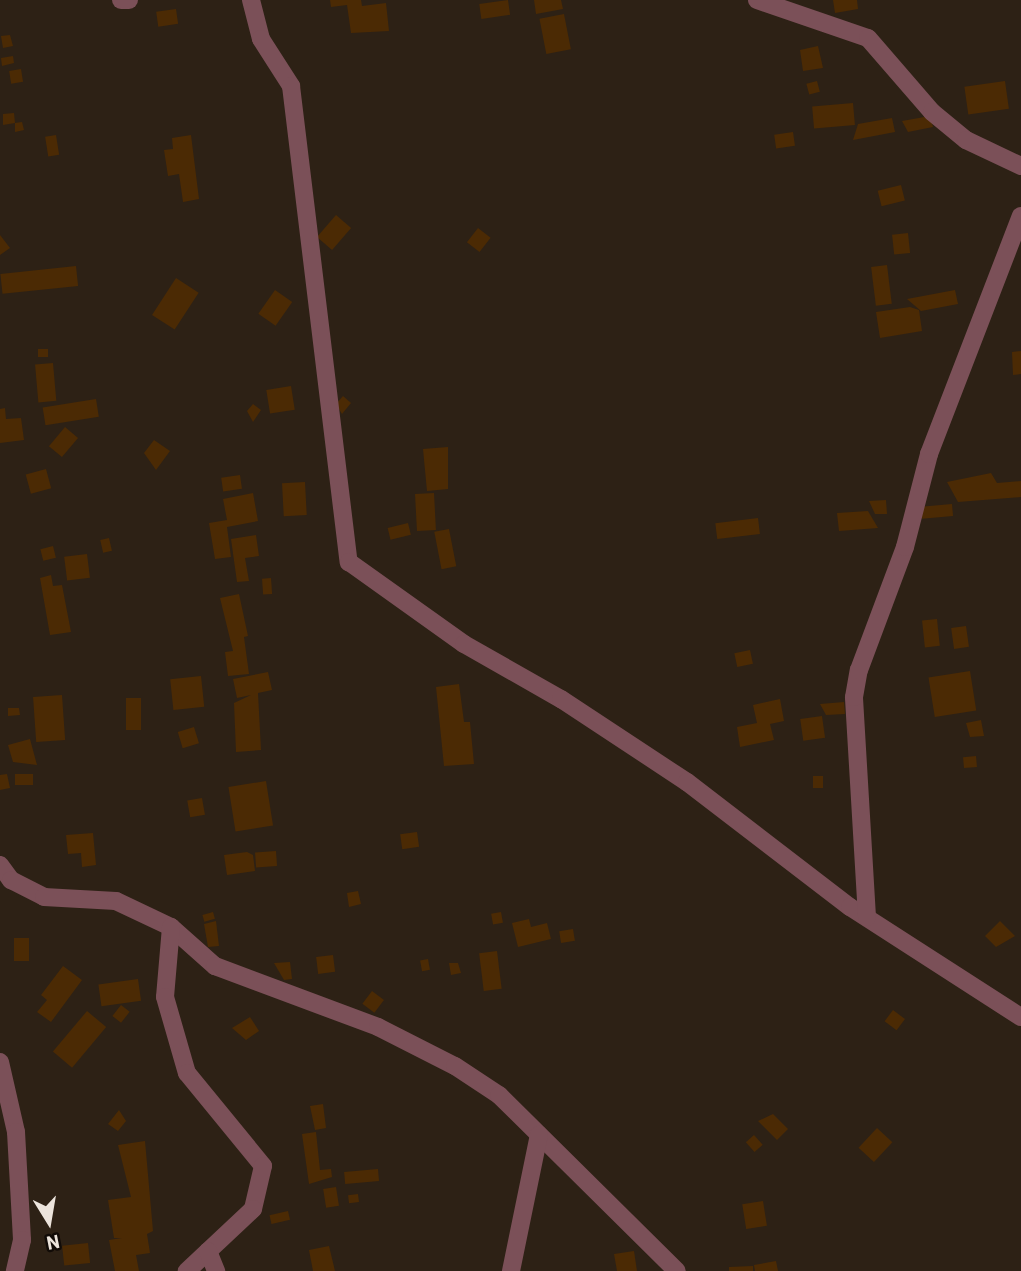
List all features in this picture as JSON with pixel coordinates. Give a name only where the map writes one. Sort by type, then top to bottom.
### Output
[{"type":"street","points":[[121,0],[129,0]]},
{"type":"street","points":[[251,0],[261,39],[290,86],[349,562],[464,644],[561,699],[687,782],[867,917],[1021,1017]]},
{"type":"street","points":[[757,0],[868,38],[932,112],[966,140],[1021,166]]},
{"type":"street","points":[[867,917],[854,697],[859,670],[905,547],[929,454],[1021,216]]},
{"type":"street","points":[[0,865],[11,880],[44,897],[116,901],[171,927],[215,966],[378,1027],[455,1066],[499,1095],[677,1271]]},
{"type":"street","points":[[171,927],[165,997],[187,1073],[263,1166],[253,1209],[187,1271]]},
{"type":"street","points":[[0,1062],[22,1240],[15,1271]]},
{"type":"street","points":[[511,1271],[539,1135]]},
{"type":"street","points":[[208,1251],[216,1271]]},
{"type":"building","points":[[330,0],[361,0],[362,6],[386,3],[389,31],[351,33],[347,5],[331,7]]},
{"type":"building","points":[[508,0],[510,15],[481,19],[479,4]]},
{"type":"building","points":[[534,0],[561,0],[563,9],[536,14]]},
{"type":"building","points":[[833,0],[857,0],[858,9],[835,13]]},
{"type":"building","points":[[176,9],[178,24],[158,27],[156,12]]},
{"type":"building","points":[[564,14],[571,49],[546,54],[539,19]]},
{"type":"building","points":[[10,35],[13,46],[3,48],[1,36]]},
{"type":"building","points":[[818,46],[823,68],[803,71],[800,50]]},
{"type":"building","points":[[13,56],[14,63],[2,66],[1,58]]},
{"type":"building","points":[[21,69],[23,82],[11,84],[9,71]]},
{"type":"building","points":[[817,81],[820,92],[809,94],[806,84]]},
{"type":"building","points":[[1005,81],[1009,109],[968,114],[964,87]]},
{"type":"building","points":[[853,103],[855,125],[814,128],[812,107]]},
{"type":"building","points":[[14,113],[15,123],[3,125],[3,114]]},
{"type":"building","points":[[930,116],[933,127],[908,132],[902,121]]},
{"type":"building","points":[[892,118],[895,132],[853,140],[858,124]]},
{"type":"building","points":[[22,122],[24,130],[15,132],[15,123]]},
{"type":"building","points":[[793,132],[795,146],[776,149],[774,135]]},
{"type":"building","points":[[56,135],[59,155],[48,156],[45,137]]},
{"type":"building","points":[[191,135],[199,199],[183,202],[179,174],[168,176],[164,150],[173,149],[172,138]]},
{"type":"building","points":[[901,185],[905,201],[882,206],[878,191]]},
{"type":"building","points":[[336,215],[351,228],[332,250],[317,237]]},
{"type":"building","points":[[478,228],[491,238],[480,252],[467,242]]},
{"type":"building","points":[[908,233],[910,253],[894,255],[892,235]]},
{"type":"building","points":[[0,235],[10,248],[0,255]]},
{"type":"building","points":[[887,265],[892,304],[876,306],[871,267]]},
{"type":"building","points":[[76,266],[78,286],[3,294],[0,274]]},
{"type":"building","points":[[176,278],[199,293],[175,330],[152,315]]},
{"type":"building","points":[[275,290],[292,302],[276,326],[258,314]]},
{"type":"building","points":[[955,290],[958,304],[921,311],[907,299]]},
{"type":"building","points":[[910,307],[919,310],[922,331],[880,338],[876,312]]},
{"type":"building","points":[[38,349],[48,349],[48,357],[38,357]]},
{"type":"building","points":[[1021,351],[1021,374],[1013,375],[1012,352]]},
{"type":"building","points":[[53,363],[56,401],[38,402],[35,365]]},
{"type":"building","points":[[291,386],[295,410],[270,414],[266,390]]},
{"type":"building","points":[[343,396],[351,403],[342,414],[336,404]]},
{"type":"building","points":[[96,399],[99,417],[45,425],[43,407]]},
{"type":"building","points":[[253,404],[261,410],[253,422],[247,411]]},
{"type":"building","points":[[5,408],[6,419],[21,418],[24,440],[0,443],[0,409]]},
{"type":"building","points":[[65,427],[78,438],[62,457],[49,446]]},
{"type":"building","points":[[154,440],[170,451],[156,470],[144,453]]},
{"type":"building","points":[[448,447],[448,489],[427,491],[423,449]]},
{"type":"building","points":[[46,469],[51,488],[31,494],[26,474]]},
{"type":"building","points":[[991,473],[997,483],[1021,481],[1021,497],[958,502],[947,482]]},
{"type":"building","points":[[240,475],[242,489],[223,492],[221,478]]},
{"type":"building","points":[[305,482],[307,515],[284,516],[282,483]]},
{"type":"building","points":[[253,493],[258,521],[227,527],[231,557],[215,559],[209,523],[227,520],[223,499]]},
{"type":"building","points":[[434,493],[436,530],[417,531],[415,494]]},
{"type":"building","points":[[886,500],[887,514],[875,514],[869,501]]},
{"type":"building","points":[[952,504],[953,516],[922,519],[921,507]]},
{"type":"building","points":[[868,511],[878,528],[839,531],[837,513]]},
{"type":"building","points":[[758,518],[760,534],[717,539],[715,523]]},
{"type":"building","points":[[408,523],[411,535],[391,540],[388,528]]},
{"type":"building","points":[[449,529],[456,566],[442,569],[434,532]]},
{"type":"building","points":[[256,535],[259,556],[245,558],[249,581],[237,582],[231,539]]},
{"type":"building","points":[[109,538],[112,551],[103,553],[100,540]]},
{"type":"building","points":[[53,546],[56,558],[43,561],[40,549]]},
{"type":"building","points":[[87,554],[90,578],[67,581],[64,557]]},
{"type":"building","points":[[51,575],[53,586],[62,585],[71,632],[50,635],[40,578]]},
{"type":"building","points":[[271,578],[272,594],[263,595],[262,579]]},
{"type":"building","points":[[239,594],[248,636],[244,637],[249,674],[228,676],[225,652],[233,651],[220,598]]},
{"type":"building","points":[[937,619],[940,646],[925,647],[922,621]]},
{"type":"building","points":[[966,626],[969,647],[954,649],[951,628]]},
{"type":"building","points":[[750,650],[753,664],[737,667],[734,653]]},
{"type":"building","points":[[970,671],[976,711],[935,717],[929,678]]},
{"type":"building","points":[[268,672],[272,690],[258,693],[261,750],[236,752],[234,703],[251,695],[237,698],[233,679]]},
{"type":"building","points":[[201,676],[204,707],[173,710],[170,679]]},
{"type":"building","points":[[459,684],[464,722],[470,722],[474,764],[444,766],[436,687]]},
{"type":"building","points":[[62,695],[65,740],[36,742],[33,697]]},
{"type":"building","points":[[126,698],[141,698],[141,730],[126,730]]},
{"type":"building","points":[[780,699],[784,721],[770,724],[774,740],[740,747],[737,727],[757,723],[753,705]]},
{"type":"building","points":[[844,702],[845,714],[826,715],[820,704]]},
{"type":"building","points":[[8,708],[19,708],[20,715],[8,716]]},
{"type":"building","points":[[822,716],[825,738],[803,741],[800,719]]},
{"type":"building","points":[[981,720],[984,736],[970,737],[966,723]]},
{"type":"building","points":[[194,727],[199,743],[183,748],[178,732]]},
{"type":"building","points":[[30,739],[37,765],[13,762],[8,745]]},
{"type":"building","points":[[976,756],[977,767],[964,768],[963,757]]},
{"type":"building","points":[[7,774],[10,788],[0,790],[0,775]]},
{"type":"building","points":[[15,774],[33,774],[33,785],[15,785]]},
{"type":"building","points":[[813,776],[823,776],[823,788],[813,788]]},
{"type":"building","points":[[266,781],[273,825],[236,831],[228,787]]},
{"type":"building","points":[[202,798],[205,815],[190,817],[187,801]]},
{"type":"building","points":[[417,832],[419,847],[402,849],[400,834]]},
{"type":"building","points":[[93,833],[96,865],[82,867],[81,853],[68,854],[66,835]]},
{"type":"building","points":[[276,851],[277,866],[256,867],[255,852]]},
{"type":"building","points":[[247,852],[253,855],[255,871],[227,875],[224,855]]},
{"type":"building","points":[[358,891],[361,904],[349,907],[347,893]]},
{"type":"building","points":[[213,912],[215,919],[204,922],[202,915]]},
{"type":"building","points":[[501,912],[503,923],[493,925],[491,914]]},
{"type":"building","points":[[529,919],[531,927],[547,923],[551,939],[518,947],[512,923]]},
{"type":"building","points":[[216,921],[219,946],[208,947],[204,924]]},
{"type":"building","points":[[1000,921],[1015,936],[996,947],[985,936]]},
{"type":"building","points":[[573,929],[575,941],[561,943],[559,931]]},
{"type":"building","points":[[14,938],[29,938],[29,961],[14,961]]},
{"type":"building","points":[[497,951],[502,989],[484,991],[479,953]]},
{"type":"building","points":[[333,955],[335,972],[318,974],[316,957]]},
{"type":"building","points":[[428,959],[430,970],[422,971],[420,960]]},
{"type":"building","points":[[290,962],[292,979],[284,980],[274,963]]},
{"type":"building","points":[[449,963],[458,963],[461,973],[451,975]]},
{"type":"building","points":[[63,966],[82,980],[51,1022],[37,1012],[47,1000],[41,995]]},
{"type":"building","points":[[138,979],[141,1001],[101,1006],[98,985]]},
{"type":"building","points":[[372,991],[384,1000],[374,1013],[362,1004]]},
{"type":"building","points":[[121,1005],[130,1012],[121,1023],[112,1016]]},
{"type":"building","points":[[893,1010],[905,1019],[897,1030],[885,1021]]},
{"type":"building","points":[[87,1011],[106,1027],[72,1068],[53,1052]]},
{"type":"building","points":[[250,1017],[259,1031],[246,1040],[232,1028]]},
{"type":"building","points":[[323,1104],[326,1128],[315,1130],[310,1106]]},
{"type":"building","points":[[119,1110],[126,1121],[118,1131],[108,1124]]},
{"type":"building","points":[[773,1114],[788,1129],[777,1140],[758,1121]]},
{"type":"building","points":[[877,1128],[892,1142],[874,1162],[859,1148]]},
{"type":"building","points":[[316,1132],[320,1170],[331,1169],[332,1177],[309,1184],[302,1134]]},
{"type":"building","points":[[754,1135],[763,1145],[755,1152],[746,1142]]},
{"type":"building","points":[[145,1141],[153,1231],[147,1234],[150,1253],[136,1255],[139,1271],[115,1271],[109,1240],[122,1238],[114,1238],[108,1200],[131,1197],[118,1145]]},
{"type":"building","points":[[378,1169],[379,1181],[345,1184],[344,1172]]},
{"type":"building","points":[[336,1187],[339,1206],[326,1208],[323,1189]]},
{"type":"building","points":[[358,1194],[359,1202],[349,1203],[348,1195]]},
{"type":"building","points":[[763,1201],[767,1226],[746,1229],[742,1204]]},
{"type":"building","points":[[288,1211],[290,1220],[272,1224],[269,1215]]},
{"type":"building","points":[[88,1243],[90,1263],[64,1266],[62,1246]]},
{"type":"building","points":[[329,1246],[335,1271],[313,1271],[309,1250]]},
{"type":"building","points":[[634,1251],[637,1271],[617,1271],[614,1254]]},
{"type":"building","points":[[776,1261],[778,1271],[755,1271],[754,1265]]},
{"type":"building","points":[[753,1266],[753,1271],[729,1271],[729,1267]]}]
